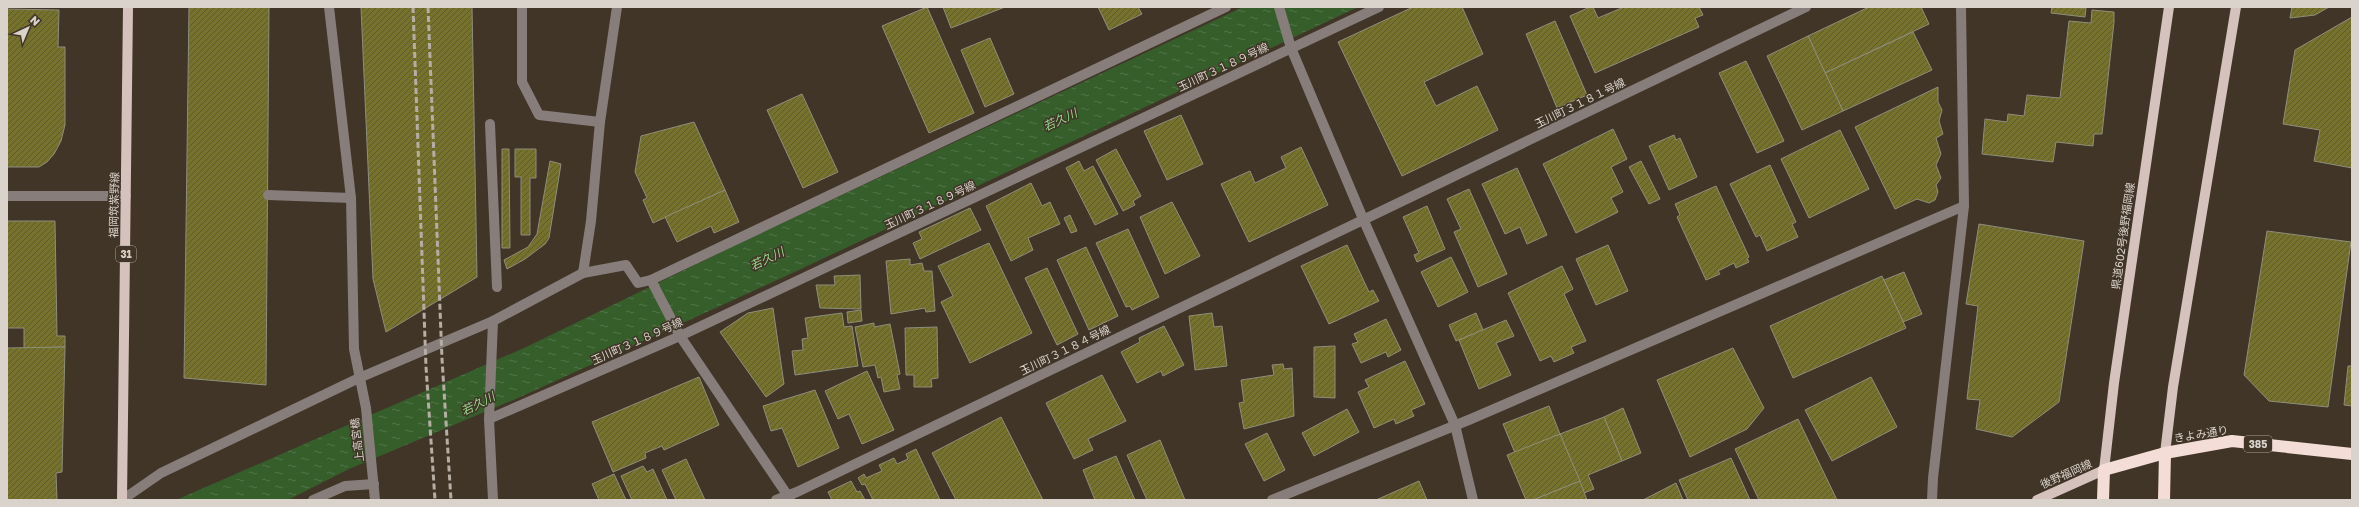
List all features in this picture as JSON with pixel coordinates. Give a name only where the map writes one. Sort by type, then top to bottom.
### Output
[{"type":"highway","name":"きよみ通り","points":[[2104,470],[2165,453],[2232,441],[2352,454]]},
{"type":"highway","points":[[2164,500],[2165,453]]},
{"type":"highway","points":[[2103,500],[2104,470]]},
{"type":"main road","name":"福岡筑紫野線","points":[[122,500],[128,7]]},
{"type":"main road","name":"県道602号後野福岡線","points":[[2104,470],[2114,383],[2169,7]]},
{"type":"main road","points":[[2165,453],[2172,387],[2236,7]]},
{"type":"main road","name":"後野福岡線","points":[[2037,500],[2104,470]]},
{"type":"street","name":"上高宮橋","points":[[330,7],[351,198],[354,349],[366,408],[375,500]]},
{"type":"street","points":[[522,7],[522,82],[539,115],[600,122]]},
{"type":"street","points":[[583,273],[591,221],[600,122],[617,7]]},
{"type":"street","points":[[122,500],[161,473],[359,378],[492,321],[583,273],[626,265],[638,283],[651,280],[1226,7]]},
{"type":"street","points":[[1279,7],[1291,48],[1364,221],[1456,425],[1473,500]]},
{"type":"street","name":"玉川町３１８９号線","points":[[489,419],[680,336],[1380,7]]},
{"type":"street","name":"玉川町３１８１号線","points":[[1364,221],[1806,7]]},
{"type":"street","points":[[1932,500],[1932,478],[1964,206],[1961,7]]},
{"type":"street","points":[[490,124],[497,286]]},
{"type":"street","points":[[268,195],[351,198]]},
{"type":"street","points":[[7,196],[126,196]]},
{"type":"street","points":[[1272,500],[1456,425],[1964,206]]},
{"type":"street","name":"玉川町３１８４号線","points":[[776,500],[789,497],[1364,221]]},
{"type":"street","points":[[651,280],[680,336],[789,497]]},
{"type":"street","points":[[492,321],[489,419],[493,500]]},
{"type":"street","points":[[313,500],[345,486],[374,484]]},
{"type":"water","name":"若久川","points":[[1243,7],[1358,7],[786,276],[518,398],[349,469],[288,500],[176,500],[524,348],[765,231]]},
{"type":"building","points":[[189,7],[269,7],[266,385],[184,378]]},
{"type":"building","points":[[361,7],[472,7],[477,277],[386,332],[373,279]]},
{"type":"building","points":[[927,7],[974,113],[929,133],[882,26]]},
{"type":"building","points":[[943,7],[1005,7],[951,28]]},
{"type":"building","points":[[1098,7],[1138,7],[1142,14],[1109,30]]},
{"type":"building","points":[[1413,7],[1462,7],[1483,54],[1424,82],[1436,106],[1477,86],[1498,130],[1402,176],[1338,42]]},
{"type":"building","points":[[1593,7],[1598,18],[1624,7],[1699,7],[1703,15],[1695,18],[1699,27],[1595,73],[1570,16]]},
{"type":"building","points":[[1869,7],[1921,7],[1929,24],[1825,73],[1808,36]]},
{"type":"building","points":[[2052,7],[2086,8],[2085,17],[2051,13]]},
{"type":"building","points":[[2292,7],[2329,7],[2315,15],[2290,18]]},
{"type":"building","points":[[7,9],[59,10],[58,47],[65,47],[65,125],[61,141],[54,154],[47,162],[39,167],[7,167]]},
{"type":"building","points":[[2092,10],[2114,12],[2102,134],[2094,134],[2093,146],[2056,142],[2053,162],[1982,154],[1985,119],[2007,122],[2008,114],[2024,116],[2027,95],[2060,98],[2069,21],[2091,23]]},
{"type":"building","points":[[2352,17],[2352,168],[2314,161],[2320,130],[2283,124],[2295,50]]},
{"type":"building","points":[[1555,21],[1587,95],[1557,108],[1526,34]]},
{"type":"building","points":[[1913,32],[1932,70],[1843,111],[1825,73]]},
{"type":"building","points":[[1808,36],[1843,111],[1802,130],[1767,56]]},
{"type":"building","points":[[990,38],[1014,94],[985,107],[961,50]]},
{"type":"building","points":[[1746,61],[1784,141],[1757,153],[1719,73]]},
{"type":"building","points":[[1938,87],[1938,102],[1942,110],[1939,121],[1943,134],[1936,138],[1941,154],[1936,165],[1941,178],[1936,185],[1938,192],[1935,200],[1929,203],[1917,199],[1895,209],[1855,127]]},
{"type":"building","points":[[802,94],[838,172],[803,188],[767,110]]},
{"type":"building","points":[[1181,115],[1203,164],[1167,180],[1144,131]]},
{"type":"building","points":[[694,122],[725,190],[653,223],[643,200],[647,198],[635,172],[641,136]]},
{"type":"building","points":[[1613,129],[1627,159],[1611,167],[1623,192],[1611,198],[1618,212],[1576,233],[1543,164]]},
{"type":"building","points":[[1840,130],[1869,189],[1809,218],[1781,159]]},
{"type":"building","points":[[1674,135],[1676,140],[1680,138],[1697,177],[1669,190],[1649,146]]},
{"type":"building","points":[[1301,147],[1328,205],[1249,242],[1221,184],[1250,171],[1255,183],[1286,168],[1281,157]]},
{"type":"building","points":[[502,149],[509,149],[510,248],[502,248]]},
{"type":"building","points":[[515,149],[536,149],[536,178],[530,178],[530,235],[521,235],[521,177],[515,177]]},
{"type":"building","points":[[1116,149],[1141,196],[1133,201],[1135,205],[1123,211],[1096,160]]},
{"type":"building","points":[[550,161],[561,164],[549,238],[545,244],[525,259],[507,269],[504,260],[528,247],[537,234]]},
{"type":"building","points":[[1079,161],[1084,171],[1093,166],[1118,214],[1095,225],[1066,168]]},
{"type":"building","points":[[1641,161],[1660,199],[1649,204],[1629,167]]},
{"type":"building","points":[[1770,165],[1796,222],[1792,224],[1798,237],[1767,251],[1760,235],[1756,237],[1730,184]]},
{"type":"building","points":[[1517,168],[1547,235],[1527,244],[1520,227],[1505,234],[1482,184]]},
{"type":"building","points":[[1031,183],[1042,206],[1050,202],[1060,224],[1028,238],[1033,250],[1011,261],[986,206]]},
{"type":"building","points":[[1716,186],[1749,257],[1747,258],[1749,262],[1736,268],[1734,263],[1718,271],[1720,274],[1706,280],[1677,217],[1680,215],[1675,204]]},
{"type":"building","points":[[1469,189],[1507,274],[1478,287],[1454,232],[1461,229],[1447,199]]},
{"type":"building","points":[[725,190],[739,222],[714,233],[711,226],[677,242],[665,217]]},
{"type":"building","points":[[1172,202],[1200,256],[1165,274],[1140,217]]},
{"type":"building","points":[[1427,206],[1445,249],[1417,262],[1414,255],[1419,253],[1403,217]]},
{"type":"building","points":[[970,208],[981,230],[920,259],[913,243],[922,239],[919,232]]},
{"type":"building","points":[[1070,215],[1077,231],[1071,233],[1064,218]]},
{"type":"building","points":[[7,221],[55,221],[57,336],[65,336],[65,347],[24,348],[24,328],[7,328]]},
{"type":"building","points":[[1979,224],[2084,241],[2059,402],[2012,437],[1976,429],[1980,400],[1967,399],[1978,306],[1966,304]]},
{"type":"building","points":[[1128,229],[1159,297],[1132,310],[1130,306],[1126,307],[1096,243]]},
{"type":"building","points":[[2267,231],[2351,242],[2328,407],[2269,401],[2244,375]]},
{"type":"building","points":[[989,243],[1032,333],[970,363],[941,302],[953,296],[938,266]]},
{"type":"building","points":[[1347,245],[1369,292],[1373,290],[1379,301],[1329,324],[1301,266]]},
{"type":"building","points":[[1608,245],[1628,291],[1596,305],[1576,259]]},
{"type":"building","points":[[1086,247],[1118,316],[1089,330],[1057,260]]},
{"type":"building","points":[[1451,257],[1468,292],[1438,307],[1421,272]]},
{"type":"building","points":[[910,259],[910,265],[922,263],[924,271],[932,271],[935,311],[926,312],[925,308],[891,314],[886,261]]},
{"type":"building","points":[[1562,266],[1573,289],[1564,294],[1586,341],[1571,347],[1574,353],[1554,362],[1551,356],[1540,361],[1508,293]]},
{"type":"building","points":[[1047,268],[1078,334],[1057,345],[1025,278]]},
{"type":"building","points":[[1904,272],[1922,314],[1903,322],[1884,280]]},
{"type":"building","points":[[860,275],[861,309],[820,308],[816,285],[835,285],[834,276]]},
{"type":"building","points":[[1882,276],[1906,328],[1793,378],[1770,326]]},
{"type":"building","points":[[773,308],[784,384],[766,397],[720,332],[748,313]]},
{"type":"building","points":[[861,310],[862,321],[848,323],[847,312]]},
{"type":"building","points":[[842,313],[844,327],[852,326],[858,366],[795,375],[792,351],[803,350],[802,339],[808,338],[805,318]]},
{"type":"building","points":[[1212,313],[1214,327],[1222,326],[1227,366],[1195,370],[1189,316]]},
{"type":"building","points":[[1476,313],[1483,330],[1456,341],[1449,325]]},
{"type":"building","points":[[1386,319],[1401,350],[1388,357],[1386,352],[1361,363],[1352,344],[1358,342],[1354,334]]},
{"type":"building","points":[[1506,320],[1514,336],[1496,343],[1511,375],[1479,389],[1459,340]]},
{"type":"building","points":[[874,323],[874,327],[890,324],[900,374],[897,375],[900,389],[884,392],[881,377],[878,378],[875,365],[863,367],[855,327]]},
{"type":"building","points":[[1164,326],[1184,365],[1163,376],[1161,371],[1137,383],[1121,352],[1140,342],[1139,338]]},
{"type":"building","points":[[937,327],[938,378],[931,379],[932,387],[914,387],[914,375],[906,375],[905,328]]},
{"type":"building","points":[[1335,346],[1335,398],[1314,397],[1314,347]]},
{"type":"building","points":[[65,347],[62,472],[56,473],[57,500],[7,500],[7,348]]},
{"type":"building","points":[[1733,348],[1764,408],[1747,429],[1690,457],[1657,380]]},
{"type":"building","points":[[1405,361],[1425,404],[1411,410],[1414,416],[1396,424],[1394,419],[1374,428],[1358,392],[1369,387],[1365,380]]},
{"type":"building","points":[[1283,364],[1284,369],[1292,368],[1294,416],[1244,429],[1239,403],[1244,402],[1241,380],[1274,375],[1272,365]]},
{"type":"building","points":[[2348,366],[2352,366],[2352,406],[2344,405]]},
{"type":"building","points":[[867,371],[894,430],[862,444],[849,414],[838,419],[825,391]]},
{"type":"building","points":[[1102,375],[1126,421],[1088,439],[1093,450],[1074,459],[1046,403]]},
{"type":"building","points":[[699,377],[719,425],[664,450],[662,446],[645,453],[646,458],[613,472],[592,422]]},
{"type":"building","points":[[1871,377],[1897,427],[1832,461],[1805,410]]},
{"type":"building","points":[[815,390],[839,448],[798,467],[782,428],[771,431],[763,406]]},
{"type":"building","points":[[1549,406],[1560,434],[1515,453],[1503,424]]},
{"type":"building","points":[[1623,408],[1641,453],[1622,461],[1604,417]]},
{"type":"building","points":[[1347,409],[1359,432],[1314,456],[1302,433]]},
{"type":"building","points":[[1001,417],[1043,500],[956,500],[932,453]]},
{"type":"building","points":[[1604,417],[1622,461],[1588,475],[1594,489],[1584,493],[1560,434]]},
{"type":"building","points":[[1798,419],[1837,500],[1759,500],[1735,449]]},
{"type":"building","points":[[1267,433],[1285,470],[1264,481],[1245,444]]},
{"type":"building","points":[[1560,434],[1580,481],[1533,500],[1526,500],[1507,455]]},
{"type":"building","points":[[1160,440],[1185,500],[1147,500],[1127,455]]},
{"type":"building","points":[[916,449],[940,500],[873,500],[865,484],[862,485],[858,478],[864,474],[866,478],[882,471],[879,465],[894,458],[897,464],[908,459],[906,454]]},
{"type":"building","points":[[1116,456],[1135,500],[1095,500],[1083,470]]},
{"type":"building","points":[[1731,458],[1750,500],[1688,500],[1679,480]]},
{"type":"building","points":[[686,459],[705,500],[676,500],[662,470]]},
{"type":"building","points":[[643,466],[647,472],[653,469],[667,500],[632,500],[621,476]]},
{"type":"building","points":[[614,474],[626,500],[599,500],[592,484]]},
{"type":"building","points":[[851,481],[857,492],[860,491],[865,500],[832,500],[828,492]]},
{"type":"building","points":[[1419,481],[1427,500],[1376,500]]},
{"type":"building","points":[[1580,481],[1587,500],[1533,500]]},
{"type":"building","points":[[1676,483],[1683,500],[1643,500]]},
{"type":"railway","points":[[413,7],[426,367],[435,500]]},
{"type":"railway","points":[[428,7],[442,359],[451,500]]}]
